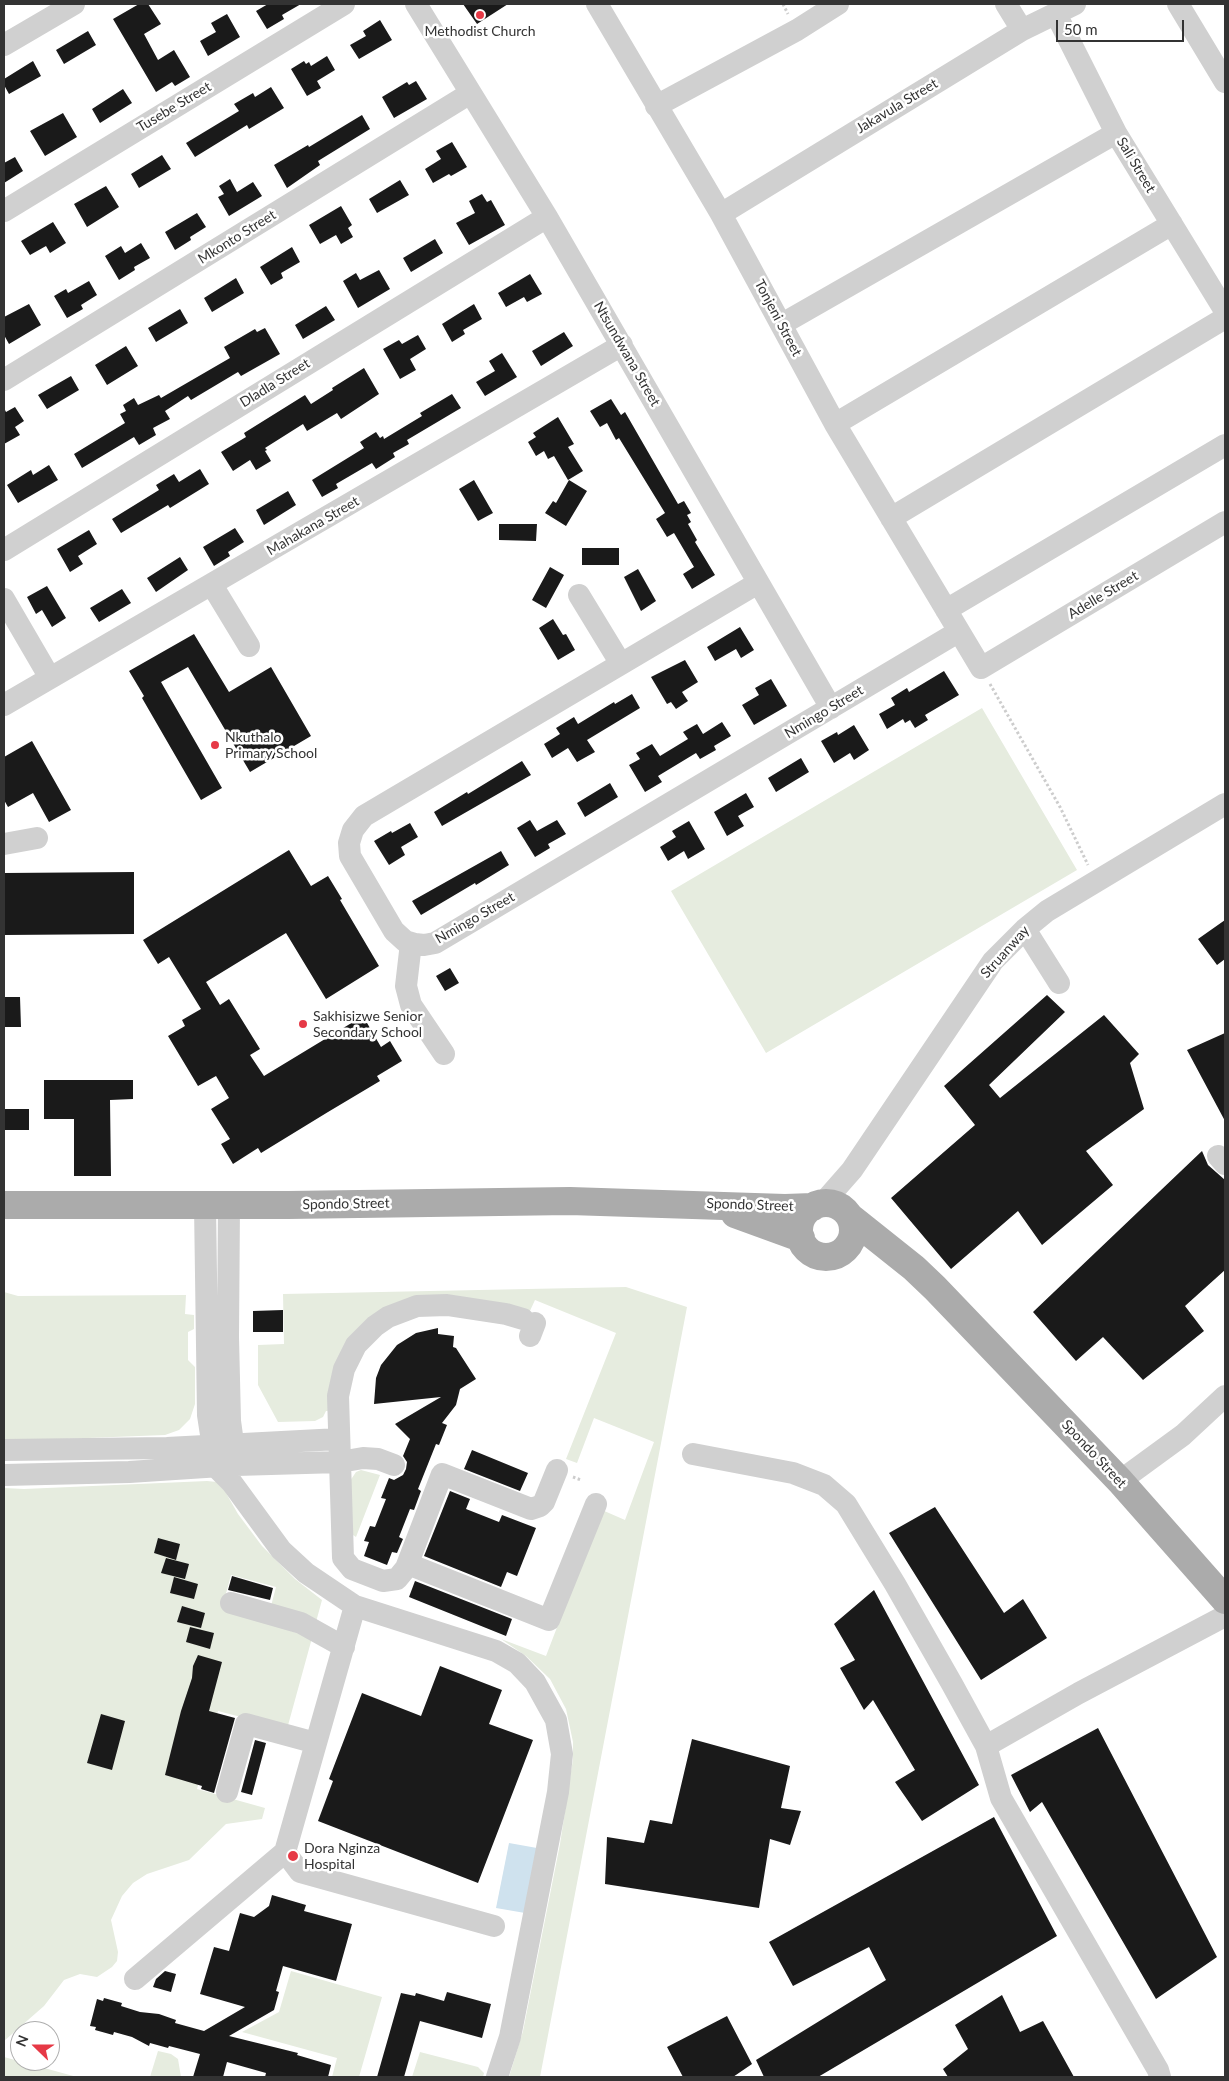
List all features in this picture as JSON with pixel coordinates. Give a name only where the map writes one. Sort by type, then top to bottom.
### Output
[{"type":"main road","name":"Spondo Street","points":[[4,1205],[217,1205],[570,1201],[832,1209],[914,1268],[1120,1481],[1225,1600]]},
{"type":"main road","name":"Spondo Street","points":[[688,1204],[742,1216],[800,1238]]},
{"type":"main road","points":[[832,1209],[854,1228],[852,1238],[844,1251],[830,1257],[815,1255],[804,1245],[800,1238],[801,1220],[806,1212],[832,1209]]},
{"type":"main road","name":"Spondo Street","points":[[844,1251],[858,1253],[875,1259],[958,1313]]},
{"type":"street","points":[[4,45],[74,4]]},
{"type":"street","name":"Tusebe Street","points":[[4,211],[344,4]]},
{"type":"street","name":"Ntsundwana Street","points":[[416,4],[547,217],[831,708]]},
{"type":"street","points":[[656,106],[797,30],[838,4]]},
{"type":"street","points":[[1006,4],[1022,30]]},
{"type":"street","points":[[1178,4],[1225,82]]},
{"type":"street","name":"Tonjeni Street","points":[[602,6],[656,106],[721,214],[835,424],[980,668]]},
{"type":"street","name":"Jakavula Street","points":[[721,214],[1022,30],[1065,9]]},
{"type":"street","name":"Sali Street","points":[[1065,9],[1116,133],[1225,311]]},
{"type":"street","name":"Mkonto Street","points":[[4,380],[470,94]]},
{"type":"street","points":[[782,324],[1116,133]]},
{"type":"street","name":"Dladla Street","points":[[4,550],[547,217]]},
{"type":"street","points":[[835,424],[1172,224]]},
{"type":"street","points":[[891,518],[1225,318]]},
{"type":"street","name":"Mahakana Street","points":[[4,705],[622,345]]},
{"type":"street","points":[[946,610],[1225,445]]},
{"type":"street","name":"Adelle Street","points":[[980,668],[1225,522]]},
{"type":"street","points":[[444,1054],[411,1005],[406,986],[411,943],[405,941],[394,931],[350,856],[349,843],[353,830],[364,816],[758,584]]},
{"type":"street","points":[[212,585],[249,646]]},
{"type":"street","points":[[579,595],[621,664]]},
{"type":"street","points":[[4,598],[50,678]]},
{"type":"street","name":"Nmingo Street","points":[[411,943],[424,945],[435,943],[958,632]]},
{"type":"street","name":"Struanway","points":[[832,1209],[852,1170],[994,961],[1025,929],[1047,911],[1225,804]]},
{"type":"street","points":[[4,844],[37,838]]},
{"type":"street","points":[[1025,929],[1059,983]]},
{"type":"street","points":[[217,1205],[228,1338],[230,1421],[226,1461],[281,1550],[306,1573],[355,1606],[496,1651],[517,1663],[535,1682],[556,1720],[562,1754],[558,1792],[510,2037],[496,2077]]},
{"type":"street","points":[[529,1326],[506,1314],[432,1305],[417,1306],[388,1317],[375,1326],[361,1340],[344,1369],[338,1396],[343,1558],[352,1569],[388,1581],[401,1576],[408,1564],[442,1474],[531,1509],[540,1506],[544,1502],[557,1470]]},
{"type":"street","points":[[1120,1481],[1183,1435],[1225,1396]]},
{"type":"street","points":[[339,1439],[226,1461],[129,1472],[8,1475],[8,1451],[167,1448],[226,1461],[340,1462],[363,1458],[378,1459],[394,1465]]},
{"type":"street","points":[[693,1454],[793,1473],[824,1485],[846,1504],[895,1584],[986,1746],[1000,1798],[1160,2077]]},
{"type":"street","points":[[408,1564],[549,1620],[596,1504]]},
{"type":"street","points":[[231,1603],[301,1623],[344,1647]]},
{"type":"street","points":[[134,1979],[285,1852],[355,1606]]},
{"type":"street","points":[[986,1746],[1079,1693],[1225,1616]]},
{"type":"street","points":[[227,1792],[246,1724],[316,1743]]},
{"type":"street","points":[[285,1852],[300,1872],[494,1926]]},
{"type":"path","points":[[980,668],[1060,807],[1097,881]]},
{"type":"shaded area","points":[[982,708],[1077,870],[766,1053],[671,891]]},
{"type":"shaded area","points":[[626,1287],[687,1307],[540,2077],[509,2077],[523,2031],[560,1844],[573,1759],[573,1742],[566,1709],[550,1679],[526,1656],[501,1639],[546,1656],[602,1510],[625,1520],[654,1442],[594,1418],[577,1463],[566,1459],[616,1333],[535,1300],[529,1313],[380,1312],[331,1411],[326,1411],[323,1417],[315,1421],[278,1422],[258,1385],[258,1345],[284,1344],[283,1294]]},
{"type":"shaded area","points":[[4,1292],[18,1296],[186,1295],[185,1314],[194,1315],[194,1329],[188,1332],[188,1360],[195,1367],[195,1404],[190,1419],[179,1430],[165,1435],[35,1440],[4,1439]]},
{"type":"shaded area","points":[[361,1470],[380,1475],[356,1537],[353,1535],[350,1481],[356,1472]]},
{"type":"shaded area","points":[[217,1482],[222,1486],[238,1514],[262,1546],[295,1579],[322,1600],[316,1622],[271,1606],[276,1587],[231,1575],[222,1608],[312,1638],[287,1729],[218,1711],[197,1789],[265,1808],[262,1819],[226,1824],[189,1860],[147,1874],[133,1883],[122,1896],[111,1920],[118,1952],[117,1961],[112,1967],[97,1977],[80,1974],[64,1980],[44,2006],[27,2021],[10,2021],[10,2036],[4,2041],[4,1488],[24,1489]]},
{"type":"shaded area","points":[[291,1971],[382,1997],[359,2077],[332,2077],[337,2058],[242,2032],[279,2012]]},
{"type":"shaded area","points":[[158,2051],[171,2054],[178,2059],[181,2077],[150,2077]]},
{"type":"shaded area","points":[[420,2052],[478,2067],[484,2073],[483,2077],[412,2077]]},
{"type":"shaded area","points":[[4,2057],[10,2059],[10,2071],[55,2071],[77,2077],[4,2077]]},
{"type":"water","points":[[509,1843],[537,1848],[525,1913],[496,1908]]},
{"type":"building","points":[[139,4],[148,4],[161,24],[144,34],[158,60],[174,50],[190,77],[175,86],[172,82],[156,92],[113,19]]},
{"type":"building","points":[[268,4],[301,4],[282,15],[284,19],[267,29],[256,11]]},
{"type":"building","name":"Methodist Church","points":[[463,4],[508,4],[477,24]]},
{"type":"building","points":[[227,14],[240,37],[208,56],[200,41],[216,32],[211,23]]},
{"type":"building","points":[[380,20],[392,40],[359,59],[350,45],[366,36],[363,31]]},
{"type":"building","points":[[88,31],[96,45],[64,64],[56,50]]},
{"type":"building","points":[[327,56],[335,70],[317,81],[321,88],[307,96],[291,69],[304,61],[306,64],[309,62],[311,66]]},
{"type":"building","points":[[33,61],[41,76],[9,94],[4,85],[4,79]]},
{"type":"building","points":[[416,81],[427,99],[394,118],[382,97],[407,82],[409,85]]},
{"type":"building","points":[[271,87],[284,108],[249,129],[247,125],[195,157],[186,143],[239,111],[234,104],[253,93],[255,97]]},
{"type":"building","points":[[123,89],[132,103],[100,123],[92,109]]},
{"type":"building","points":[[63,113],[77,137],[45,156],[30,131]]},
{"type":"building","points":[[362,115],[370,129],[318,161],[320,165],[287,188],[274,165],[308,145],[309,147]]},
{"type":"building","points":[[452,142],[467,167],[433,183],[425,169],[441,159],[436,151]]},
{"type":"building","points":[[162,155],[171,169],[139,188],[131,174]]},
{"type":"building","points":[[15,157],[23,171],[4,183],[4,163]]},
{"type":"building","points":[[230,179],[237,192],[253,182],[262,196],[229,216],[218,197],[224,194],[219,186]]},
{"type":"building","points":[[400,180],[409,195],[377,213],[369,199]]},
{"type":"building","points":[[106,186],[119,207],[87,227],[74,204]]},
{"type":"building","points":[[482,194],[487,202],[491,200],[505,225],[469,245],[456,223],[475,213],[469,201]]},
{"type":"building","points":[[341,206],[352,225],[348,228],[353,237],[341,244],[336,235],[320,244],[309,225]]},
{"type":"building","points":[[197,213],[206,227],[190,237],[191,240],[175,250],[165,232]]},
{"type":"building","points":[[53,222],[66,243],[50,253],[46,246],[30,255],[21,241]]},
{"type":"building","points":[[435,239],[443,253],[411,272],[403,258]]},
{"type":"building","points":[[141,243],[150,258],[134,267],[135,270],[119,280],[105,256],[121,246],[125,253]]},
{"type":"building","points":[[292,247],[300,262],[281,273],[283,278],[271,285],[260,267]]},
{"type":"building","points":[[379,270],[390,289],[358,308],[343,281],[356,273],[360,280]]},
{"type":"building","points":[[530,274],[542,294],[527,302],[524,297],[506,307],[498,293]]},
{"type":"building","points":[[236,278],[244,293],[212,312],[204,298]]},
{"type":"building","points":[[89,281],[97,295],[81,305],[83,309],[67,318],[54,296],[66,289],[68,293]]},
{"type":"building","points":[[29,304],[41,325],[9,344],[4,335],[4,317]]},
{"type":"building","points":[[474,304],[482,319],[463,330],[465,334],[452,342],[442,324]]},
{"type":"building","points":[[326,306],[335,320],[303,339],[295,325]]},
{"type":"building","points":[[180,309],[188,323],[156,342],[148,328]]},
{"type":"building","points":[[265,328],[280,354],[241,376],[238,372],[191,400],[188,396],[165,411],[170,419],[153,428],[156,435],[139,445],[134,437],[82,468],[74,454],[125,423],[120,414],[126,411],[123,405],[134,398],[138,405],[159,395],[161,398],[230,358],[224,347],[255,329],[257,332]]},
{"type":"building","points":[[564,332],[573,346],[541,366],[532,351]]},
{"type":"building","points":[[418,335],[426,349],[410,359],[416,370],[400,379],[383,349],[399,340],[402,344]]},
{"type":"building","points":[[126,346],[138,366],[107,385],[95,365]]},
{"type":"building","points":[[502,353],[517,377],[485,396],[476,382],[495,371],[489,361]]},
{"type":"building","points":[[364,368],[379,394],[341,419],[337,413],[307,431],[303,424],[265,448],[271,461],[256,470],[250,460],[233,471],[221,452],[246,437],[244,433],[305,395],[311,404]]},
{"type":"building","points":[[71,376],[79,390],[47,409],[38,395]]},
{"type":"building","points":[[452,394],[461,408],[407,440],[409,444],[393,453],[395,457],[376,469],[372,463],[336,484],[338,488],[322,497],[312,480],[364,448],[360,442],[376,432],[380,438],[383,436],[384,439],[422,416],[420,413]]},
{"type":"building","points":[[611,399],[621,415],[625,412],[678,504],[684,501],[691,513],[687,515],[691,522],[688,524],[697,540],[695,542],[715,575],[692,589],[683,574],[694,567],[674,533],[667,537],[656,519],[665,513],[619,438],[616,440],[607,423],[600,427],[590,411]]},
{"type":"building","points":[[15,407],[24,421],[15,427],[20,435],[4,444],[4,408],[6,412]]},
{"type":"building","points":[[558,417],[574,444],[568,447],[583,471],[568,480],[554,456],[548,459],[544,451],[536,456],[528,442],[536,437],[533,433]]},
{"type":"building","points":[[49,465],[58,480],[18,503],[7,485],[31,470],[33,475]]},
{"type":"building","points":[[200,469],[209,484],[170,508],[168,505],[121,533],[112,519],[159,490],[156,485],[174,474],[179,482]]},
{"type":"building","points":[[474,480],[493,513],[478,521],[459,489]]},
{"type":"building","points":[[569,480],[587,491],[566,526],[545,513],[553,501],[556,503]]},
{"type":"building","points":[[288,491],[296,505],[264,525],[256,510]]},
{"type":"building","points":[[499,524],[537,524],[536,541],[499,540]]},
{"type":"building","points":[[235,528],[244,542],[228,552],[230,556],[214,566],[203,547]]},
{"type":"building","points":[[89,530],[97,544],[78,556],[83,564],[70,572],[57,549]]},
{"type":"building","points":[[582,548],[619,548],[619,565],[582,565]]},
{"type":"building","points":[[180,557],[188,570],[156,592],[147,578]]},
{"type":"building","points":[[550,567],[564,575],[546,608],[532,600]]},
{"type":"building","points":[[638,569],[656,601],[641,611],[624,577]]},
{"type":"building","points":[[47,586],[66,618],[52,627],[42,610],[36,614],[27,597]]},
{"type":"building","points":[[122,589],[131,603],[99,622],[90,608]]},
{"type":"building","points":[[553,619],[563,635],[566,634],[575,650],[558,660],[539,628]]},
{"type":"building","points":[[740,627],[754,650],[741,658],[736,649],[715,661],[707,647]]},
{"type":"building","points":[[194,634],[229,692],[271,667],[311,736],[250,772],[188,667],[161,682],[222,788],[201,800],[142,698],[144,696],[129,671]]},
{"type":"building","points":[[685,660],[698,682],[682,692],[688,701],[676,709],[671,702],[667,704],[651,677]]},
{"type":"building","points":[[944,671],[959,695],[925,715],[928,720],[915,728],[910,720],[905,723],[903,719],[887,729],[879,714],[895,705],[891,698],[907,688],[909,692]]},
{"type":"building","points":[[771,679],[787,706],[754,725],[742,705],[759,695],[755,688]]},
{"type":"building","points":[[632,694],[640,708],[587,740],[595,752],[577,762],[568,748],[552,758],[544,744],[560,734],[556,728],[574,717],[578,724],[614,702],[615,704]]},
{"type":"building","points":[[722,722],[731,736],[714,746],[716,750],[700,759],[696,753],[658,776],[662,782],[645,792],[629,765],[640,759],[636,753],[652,744],[660,756],[688,739],[683,732],[697,724],[703,734]]},
{"type":"building","points":[[854,725],[869,750],[854,760],[850,753],[834,763],[821,741],[837,732],[838,735]]},
{"type":"building","points":[[32,741],[71,810],[49,822],[33,793],[8,807],[4,800],[4,757]]},
{"type":"building","points":[[801,758],[809,772],[776,792],[768,778]]},
{"type":"building","points":[[522,761],[531,775],[442,826],[434,812]]},
{"type":"building","points":[[610,783],[618,797],[585,817],[577,803]]},
{"type":"building","points":[[746,793],[754,807],[738,816],[744,826],[727,836],[714,812]]},
{"type":"building","points":[[530,820],[537,831],[557,820],[566,834],[548,844],[550,848],[535,857],[517,828]]},
{"type":"building","points":[[689,821],[705,849],[688,859],[684,851],[668,861],[660,847],[676,837],[672,831]]},
{"type":"building","points":[[410,823],[418,837],[401,847],[405,855],[389,865],[374,841]]},
{"type":"building","points":[[289,850],[311,886],[328,876],[379,966],[326,999],[286,933],[206,982],[220,1005],[229,999],[260,1049],[250,1055],[264,1076],[363,1016],[381,1047],[390,1041],[402,1061],[377,1076],[380,1081],[261,1153],[258,1148],[233,1164],[221,1144],[230,1139],[211,1109],[229,1098],[216,1076],[198,1086],[168,1036],[185,1026],[182,1020],[201,1009],[169,957],[158,964],[143,940]]},
{"type":"building","points":[[501,851],[509,865],[421,915],[412,901]]},
{"type":"building","points":[[134,872],[134,934],[4,935],[4,873]]},
{"type":"building","points":[[1225,920],[1225,959],[1217,965],[1198,939]]},
{"type":"building","points":[[450,968],[459,983],[445,991],[436,976]]},
{"type":"building","points":[[1047,995],[1065,1012],[989,1085],[1000,1098],[1104,1015],[1139,1054],[1130,1063],[1144,1109],[1086,1151],[1113,1185],[1042,1245],[1018,1211],[951,1269],[891,1198],[975,1125],[944,1086]]},
{"type":"building","points":[[4,997],[20,997],[21,1027],[4,1027]]},
{"type":"building","points":[[1225,1033],[1225,1121],[1187,1050]]},
{"type":"building","points":[[44,1080],[133,1080],[133,1099],[110,1100],[111,1176],[74,1176],[74,1119],[44,1119]]},
{"type":"building","points":[[4,1109],[29,1109],[29,1130],[4,1130]]},
{"type":"building","points":[[1202,1151],[1208,1165],[1225,1180],[1225,1270],[1185,1306],[1204,1331],[1143,1380],[1103,1337],[1076,1361],[1033,1312]]},
{"type":"building","points":[[283,1310],[283,1332],[253,1332],[253,1311]]},
{"type":"building","points":[[438,1328],[438,1334],[454,1336],[453,1347],[456,1348],[476,1379],[460,1389],[456,1405],[442,1423],[447,1425],[439,1445],[436,1444],[418,1489],[421,1491],[414,1510],[410,1509],[399,1537],[403,1539],[397,1553],[392,1552],[387,1565],[364,1556],[369,1542],[364,1541],[370,1526],[375,1527],[386,1499],[381,1498],[389,1478],[394,1480],[403,1475],[406,1469],[407,1462],[403,1456],[410,1439],[395,1424],[441,1397],[374,1404],[376,1378],[381,1365],[397,1345],[416,1333]]},
{"type":"building","points":[[472,1450],[528,1473],[520,1491],[464,1469]]},
{"type":"building","points":[[450,1491],[470,1499],[466,1509],[499,1522],[502,1515],[536,1528],[517,1576],[507,1572],[501,1587],[424,1556]]},
{"type":"building","points":[[935,1507],[1004,1613],[1023,1599],[1047,1638],[981,1680],[889,1533]]},
{"type":"building","points":[[158,1538],[180,1544],[176,1560],[154,1553]]},
{"type":"building","points":[[166,1558],[189,1564],[185,1579],[161,1573]]},
{"type":"building","points":[[232,1576],[273,1588],[270,1600],[228,1590]]},
{"type":"building","points":[[174,1577],[198,1584],[194,1599],[170,1593]]},
{"type":"building","points":[[415,1581],[512,1619],[506,1636],[409,1597]]},
{"type":"building","points":[[874,1590],[979,1785],[922,1821],[895,1782],[915,1770],[873,1700],[864,1710],[840,1668],[855,1660],[834,1624]]},
{"type":"building","points":[[182,1606],[205,1613],[201,1628],[177,1622]]},
{"type":"building","points":[[190,1627],[214,1633],[210,1649],[186,1642]]},
{"type":"building","points":[[198,1655],[222,1662],[209,1711],[235,1718],[214,1793],[201,1789],[202,1786],[165,1775],[181,1711],[192,1678],[193,1666]]},
{"type":"building","points":[[440,1666],[502,1690],[489,1724],[533,1740],[478,1883],[318,1821],[333,1781],[329,1779],[362,1693],[421,1716]]},
{"type":"building","points":[[101,1714],[125,1721],[112,1770],[87,1763]]},
{"type":"building","points":[[1098,1728],[1217,1957],[1156,1999],[1042,1802],[1030,1812],[1011,1775]]},
{"type":"building","points":[[692,1739],[790,1766],[781,1808],[801,1811],[790,1845],[770,1839],[759,1908],[605,1884],[607,1837],[644,1843],[650,1820],[672,1824]]},
{"type":"building","points":[[255,1740],[266,1743],[252,1795],[241,1792]]},
{"type":"building","points":[[994,1817],[1057,1936],[818,2077],[764,2077],[756,2060],[886,1980],[869,1947],[793,1986],[769,1942]]},
{"type":"building","points":[[272,1895],[306,1905],[304,1911],[352,1924],[336,1981],[283,1966],[276,1991],[279,1992],[274,2010],[229,2036],[298,2053],[297,2055],[331,2065],[328,2077],[265,2077],[266,2073],[227,2062],[223,2077],[193,2077],[200,2054],[150,2043],[149,2046],[132,2037],[114,2032],[113,2035],[95,2030],[96,2027],[90,2026],[97,1999],[103,2001],[104,1998],[122,2003],[121,2006],[140,2012],[159,2014],[176,2020],[175,2023],[204,2031],[245,2007],[200,1994],[214,1947],[229,1951],[240,1913],[254,1917],[269,1906]]},
{"type":"building","points":[[165,1971],[176,1974],[171,1992],[153,1987],[156,1979]]},
{"type":"building","points":[[447,1992],[491,2004],[482,2038],[420,2021],[404,2077],[377,2077],[401,1993],[415,1996],[416,1993],[444,2001]]},
{"type":"building","points":[[1002,1995],[1020,2032],[1043,2021],[1074,2077],[948,2077],[943,2069],[968,2049],[955,2025]]},
{"type":"building","points":[[727,2016],[752,2064],[733,2077],[683,2077],[667,2047]]},
{"type":"place","name":"Methodist Church","points":[[480,15]]},
{"type":"place","name":"Nkuthalo Primary School","points":[[215,745]]},
{"type":"place","name":"Sakhisizwe Senior Secondary School","points":[[303,1024]]},
{"type":"place","name":"Dora Nginza Hospital","points":[[293,1856]]}]
